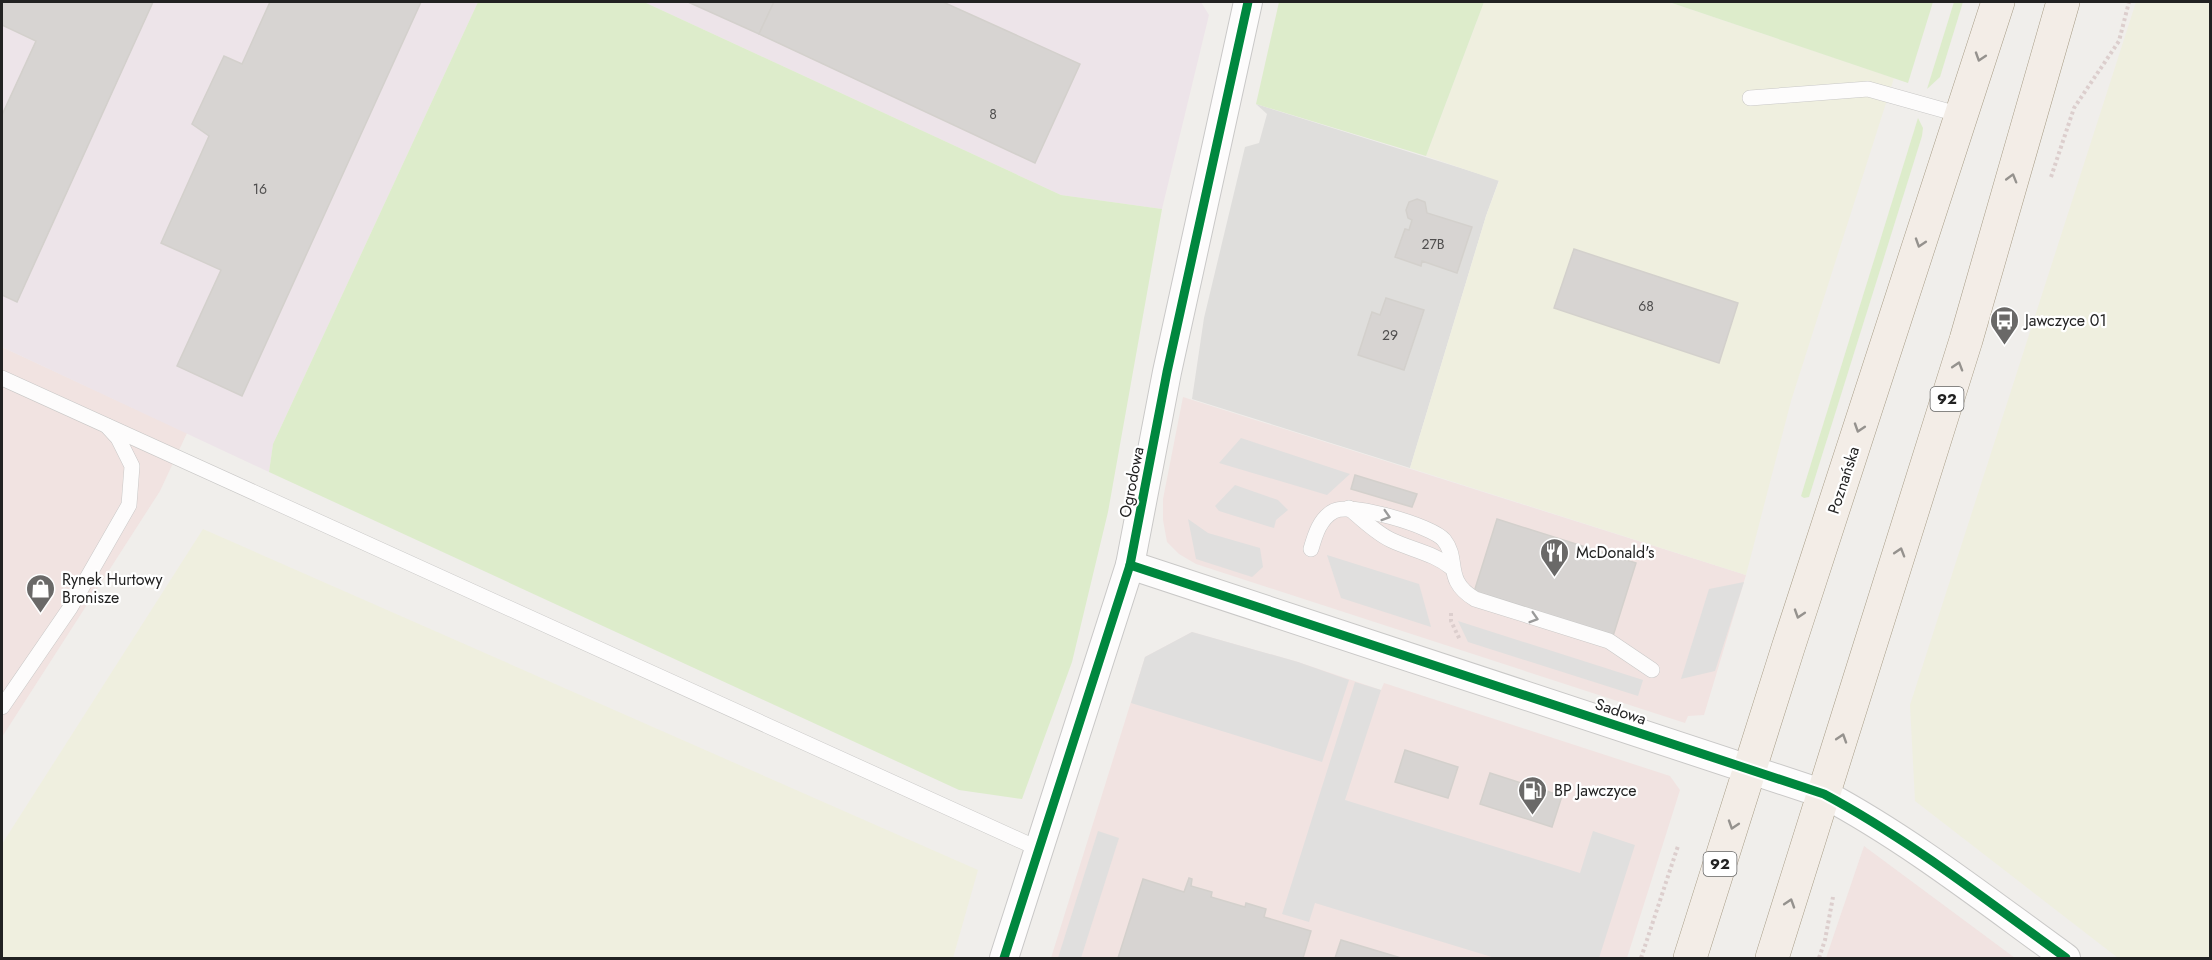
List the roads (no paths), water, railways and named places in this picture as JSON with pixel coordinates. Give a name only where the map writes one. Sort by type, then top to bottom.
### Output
[{"type":"main road","name":"Poznańska","points":[[1690,958],[1998,2]]},
{"type":"main road","name":"92","points":[[1772,958],[1966,340],[2063,2]]},
{"type":"street","name":"Ogrodowa","points":[[1004,958],[1130,565],[1167,372],[1248,2]]},
{"type":"street","name":"Sadowa","points":[[1130,565],[1824,794],[1869,818],[2066,958]]},
{"type":"lane","points":[[1750,98],[1868,89],[1961,115]]},
{"type":"lane","points":[[2,378],[1039,849]]},
{"type":"lane","points":[[2,707],[70,608],[129,504],[132,466],[118,438],[105,424]]},
{"type":"lane","points":[[1311,549],[1323,520],[1335,510],[1350,508],[1365,510],[1432,530],[1444,540],[1450,553],[1452,568],[1462,590],[1475,599],[1609,641],[1652,670]]},
{"type":"lane","points":[[1350,508],[1388,539],[1443,560],[1452,568]]},
{"type":"place","name":"Jawczyce 01","points":[[2004,346]]},
{"type":"place","name":"McDonald's","points":[[1555,578]]},
{"type":"place","name":"Rynek Hurtowy Bronisze","points":[[41,614]]},
{"type":"place","name":"BP Jawczyce","points":[[1533,816]]}]
